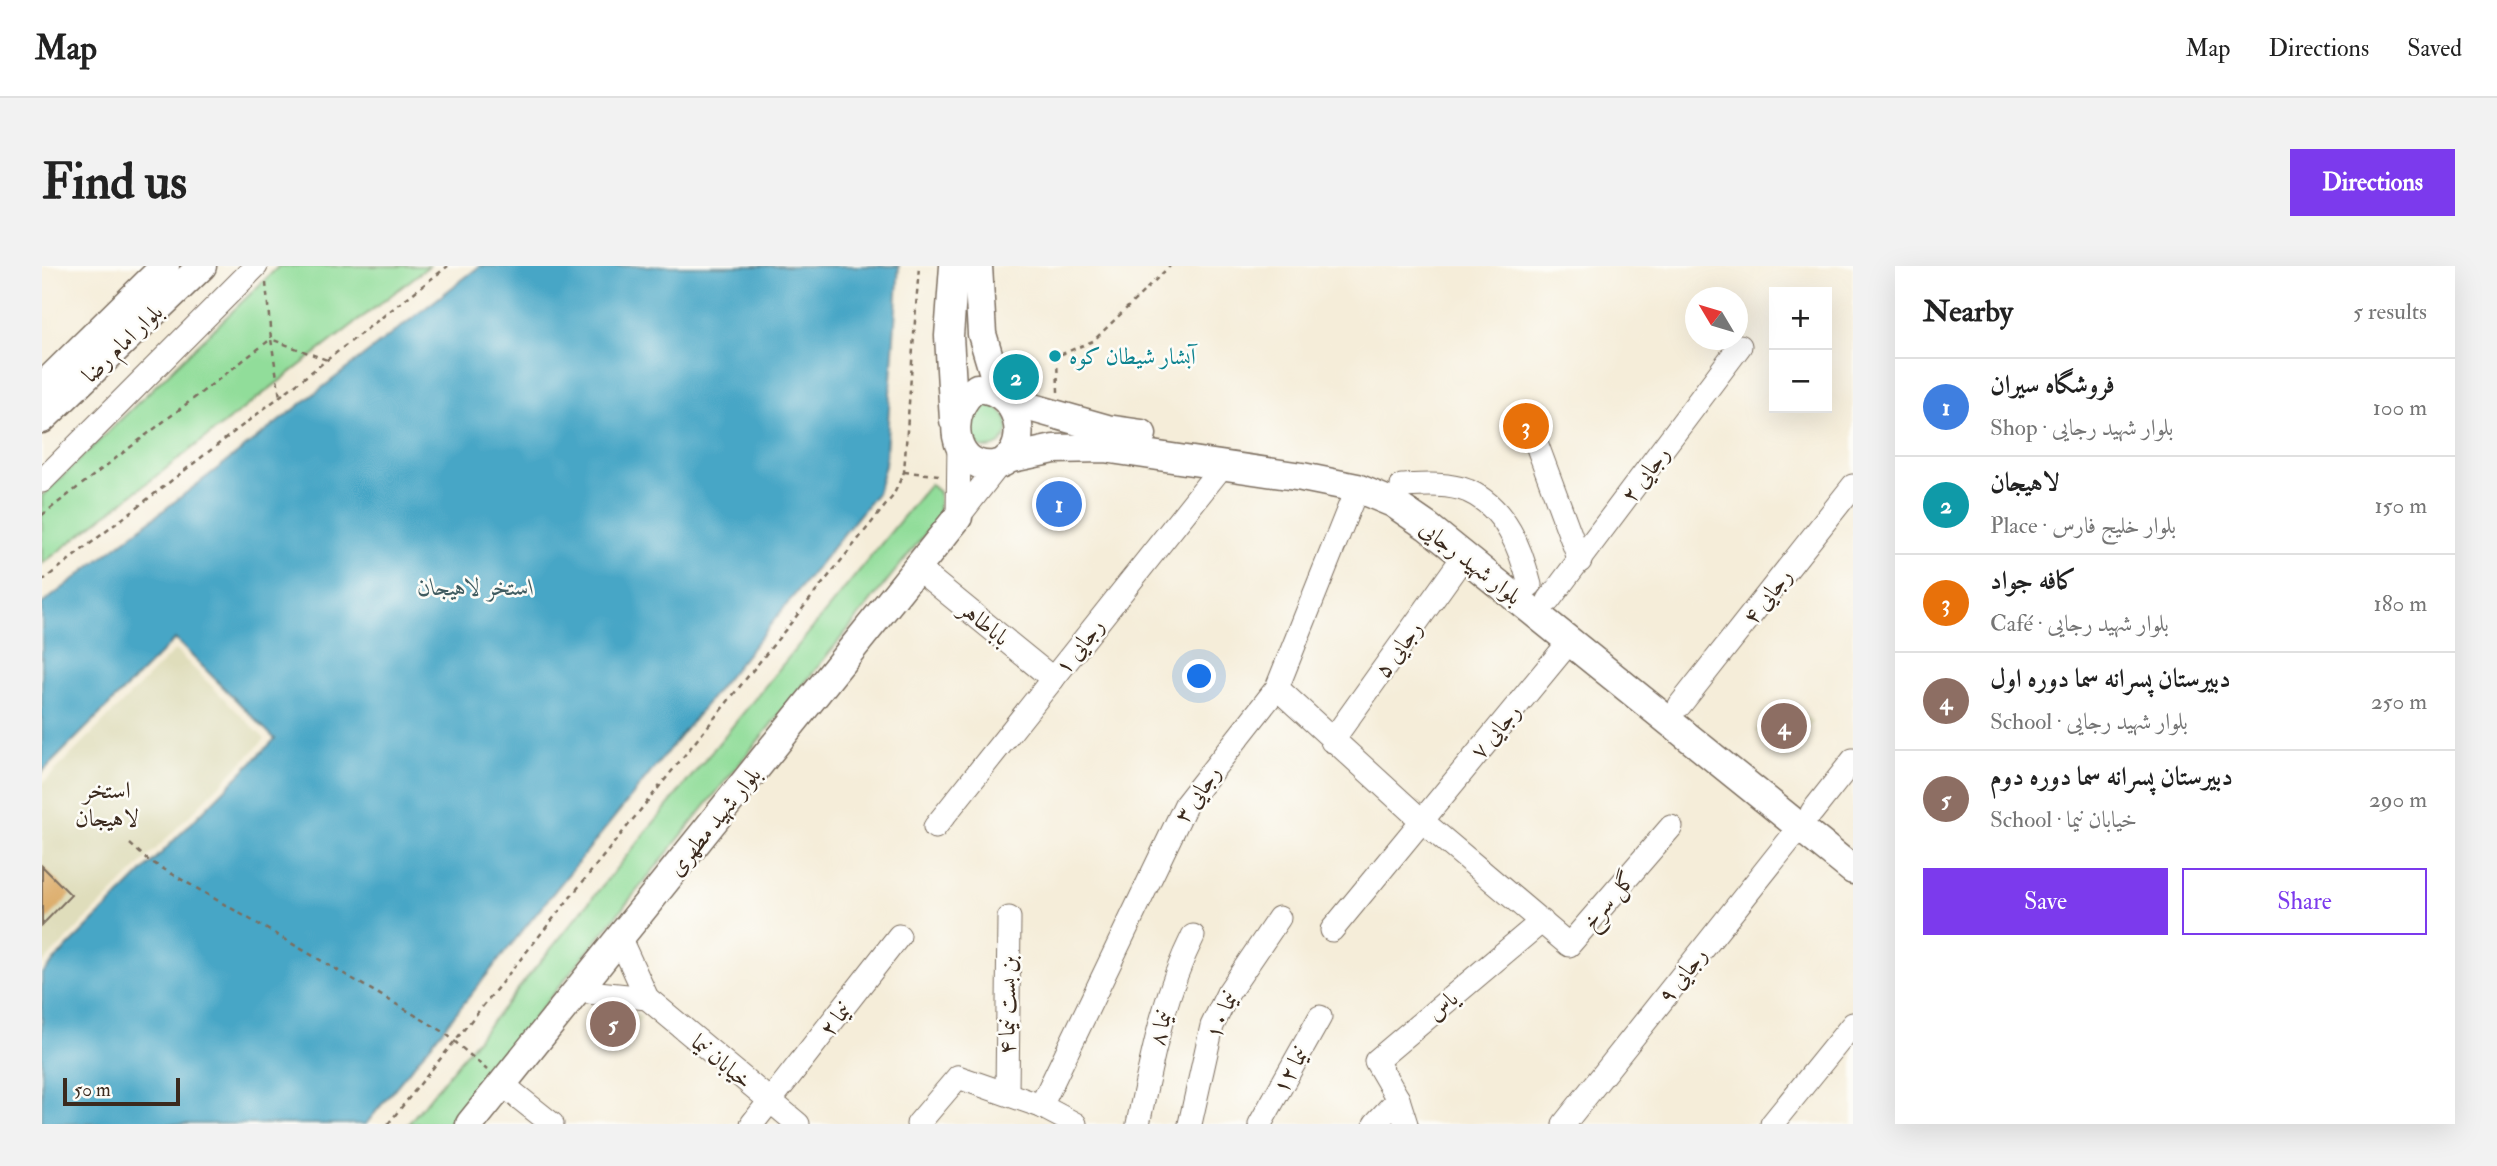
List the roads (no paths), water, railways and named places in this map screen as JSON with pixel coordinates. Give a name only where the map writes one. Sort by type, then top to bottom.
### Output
[{"type":"main road","name":"بلوار امام رضا","points":[[42,387],[166,266]]},
{"type":"main road","name":"بلوار امام رضا","points":[[42,419],[202,266]]},
{"type":"main road","points":[[954,266],[949,336],[957,434],[985,464],[1004,460],[1019,429],[1018,418],[1004,398],[982,334],[978,266]]},
{"type":"main road","points":[[957,434],[967,395],[977,388],[989,389],[1004,398]]},
{"type":"main road","name":"بلوار شهید رجایی","points":[[1004,398],[1107,429],[1306,458],[1363,470],[1402,486],[1539,600],[1680,705],[1806,819],[1853,870]]},
{"type":"main road","name":"بلوار شهید رجایی","points":[[1004,460],[1054,449],[1104,448],[1357,488],[1393,503],[1464,556],[1539,600],[1570,641],[1806,819],[1853,845]]},
{"type":"main road","name":"بلوار شهید مطهری","points":[[470,1124],[958,517]]},
{"type":"street","points":[[42,481],[261,272]]},
{"type":"street","name":"رجایی ۲","points":[[1539,600],[1580,561],[1737,350]]},
{"type":"street","points":[[957,434],[958,517]]},
{"type":"street","points":[[1537,445],[1580,561]]},
{"type":"street","points":[[958,517],[1004,460]]},
{"type":"street","name":"رجایی ۱","points":[[935,827],[1223,465]]},
{"type":"street","name":"رجایی ۴","points":[[1680,705],[1853,486]]},
{"type":"street","name":"رجایی ۳","points":[[1041,1106],[1186,804],[1277,688],[1357,488]]},
{"type":"street","name":"رجایی ۵","points":[[1332,741],[1464,556]]},
{"type":"street","name":"باباطاهر","points":[[917,568],[1053,679]]},
{"type":"street","name":"رجایی ۷","points":[[1332,930],[1570,641]]},
{"type":"street","points":[[1277,688],[1421,820],[1542,920]]},
{"type":"street","name":"رجایی ۹","points":[[1564,1124],[1853,760]]},
{"type":"street","name":"گل سرخ","points":[[1542,920],[1569,945],[1671,827]]},
{"type":"street","name":"بن بست نیما ۴","points":[[1007,1092],[1009,918]]},
{"type":"street","name":"نیما ۱۰","points":[[1189,1124],[1212,1026],[1228,993],[1279,918]]},
{"type":"street","name":"یاس","points":[[1398,1099],[1376,1062],[1542,920]]},
{"type":"street","name":"نیما ۲","points":[[752,1124],[899,936]]},
{"type":"street","name":"نیما ۸","points":[[1138,1124],[1165,1003],[1193,936]]},
{"type":"street","name":"خیابان نیما","points":[[620,939],[647,998],[798,1124]]},
{"type":"street","points":[[578,991],[647,998]]},
{"type":"street","name":"نیما ۱۲","points":[[1259,1124],[1320,1017]]},
{"type":"street","points":[[1772,1124],[1853,1024]]},
{"type":"street","points":[[918,1124],[958,1077],[1007,1092],[1075,1124]]},
{"type":"street","points":[[502,1084],[552,1124]]},
{"type":"street","points":[[1376,1124],[1398,1099]]},
{"type":"street","points":[[1398,1099],[1406,1124]]},
{"type":"water","name":"استخر لاهیجان","points":[[480,266],[899,266],[885,465],[877,493],[366,1124],[42,1124],[42,973],[275,739],[175,639],[42,772],[42,604]]},
{"type":"place","name":"آبشار شیطان کوه","points":[[1055,356]]},
{"type":"place","name":"لاهيجان","points":[[1016,377]]},
{"type":"place","name":"کافه جواد","points":[[1526,426]]},
{"type":"place","name":"فروشگاه سیران","points":[[1059,504]]},
{"type":"place","name":"دبیرستان پسرانه سما دوره اول","points":[[1784,726]]},
{"type":"place","name":"دبیرستان پسرانه سما دوره دوم","points":[[613,1024]]},
{"type":"district","name":"استخر لاهیجان","points":[[107,804]]}]
